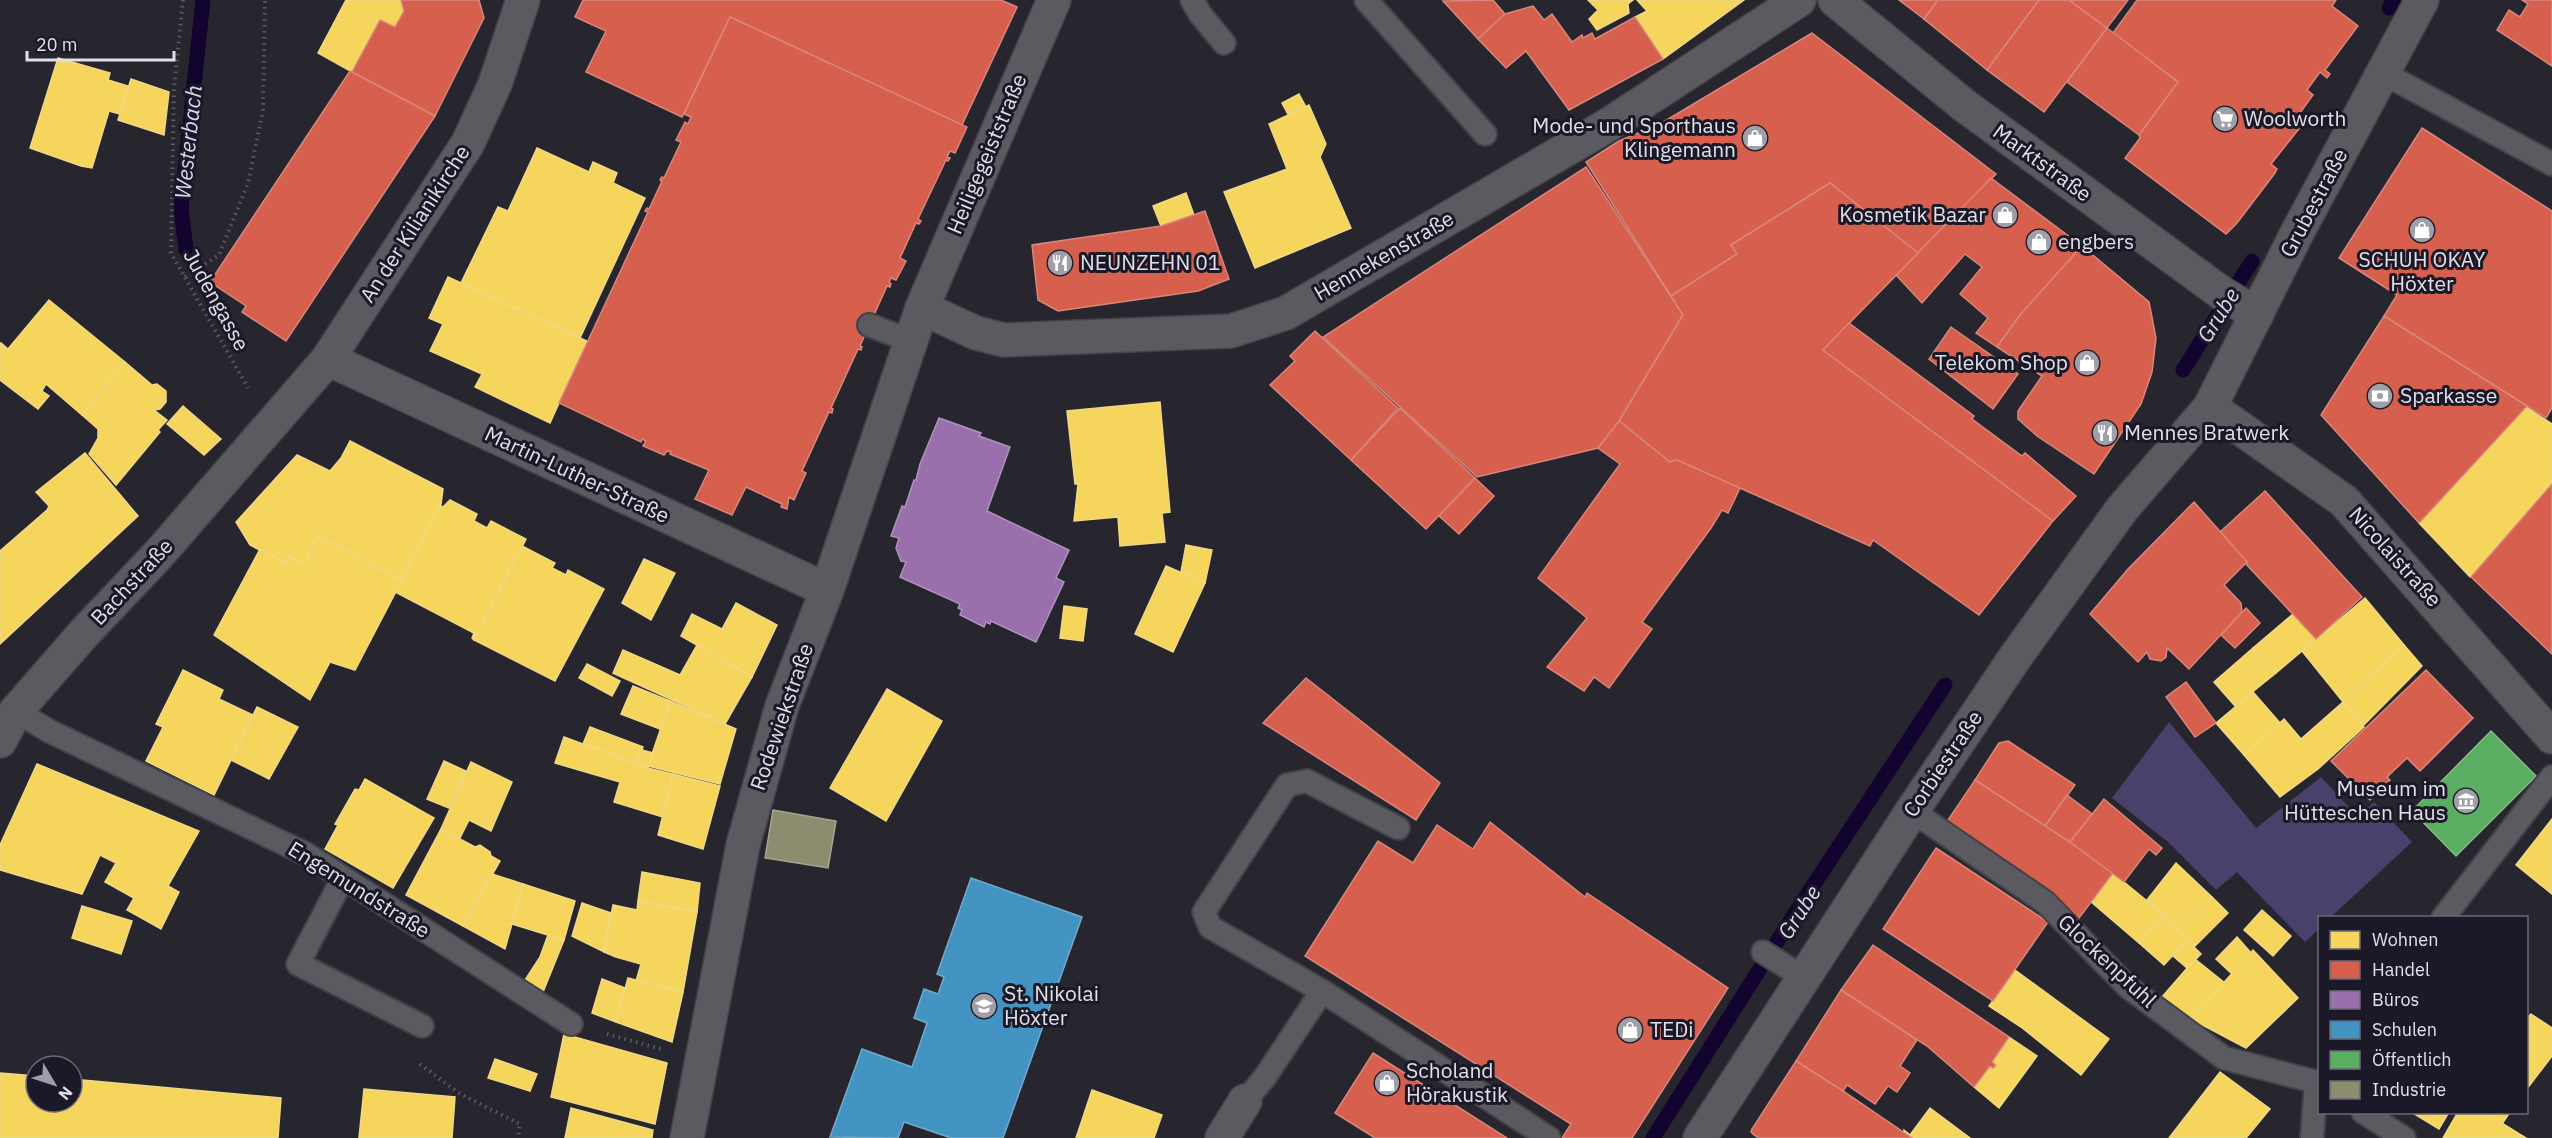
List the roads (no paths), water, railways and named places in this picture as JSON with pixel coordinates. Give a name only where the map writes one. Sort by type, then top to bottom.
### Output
[{"type":"street","name":"An der Kilianikirche","points":[[268,426],[328,359],[468,143],[495,84],[523,0]]},
{"type":"street","name":"Heiligegeiststraße","points":[[922,308],[1054,0]]},
{"type":"street","name":"Hennekenstraße","points":[[922,308],[976,333],[1004,340],[1231,331],[1286,313],[1608,125],[1798,0]]},
{"type":"street","name":"Marktstraße","points":[[1835,0],[1965,106],[2239,304]]},
{"type":"street","name":"Grubestraße","points":[[2210,407],[2239,304],[2297,233],[2422,0]]},
{"type":"street","name":"Rodewiekstraße","points":[[687,1138],[742,845],[758,787],[782,706],[827,590],[922,308]]},
{"type":"street","name":"Martin-Luther-Straße","points":[[328,359],[827,590]]},
{"type":"street","name":"Nicolaistraße","points":[[2210,407],[2344,501],[2552,737]]},
{"type":"street","name":"Corbiestraße","points":[[1700,1138],[1803,977],[2014,659],[2122,509],[2210,407]]},
{"type":"street","name":"Bachstraße","points":[[0,741],[16,711],[85,632],[159,554],[268,426]]},
{"type":"street","points":[[1222,1138],[1245,1101]]},
{"type":"lane","points":[[1192,0],[1200,14],[1224,43]]},
{"type":"lane","points":[[1366,0],[1485,134]]},
{"type":"lane","points":[[2383,73],[2552,164]]},
{"type":"lane","points":[[869,325],[911,341]]},
{"type":"lane","name":"Engemundstraße","points":[[16,711],[49,731],[306,854],[571,1024]]},
{"type":"lane","points":[[2445,916],[2552,777]]},
{"type":"lane","points":[[1398,828],[1307,781],[1287,785],[1204,912],[1210,927],[1322,991],[1549,1138]]},
{"type":"lane","name":"Glockenpfuhl","points":[[1912,811],[2045,902],[2128,987],[2224,1058],[2318,1081]]},
{"type":"lane","points":[[343,878],[298,964],[422,1026]]},
{"type":"lane","points":[[1768,955],[1803,977]]},
{"type":"lane","points":[[1245,1101],[1265,1077],[1322,991]]},
{"type":"lane","points":[[2312,1138],[2318,1081]]},
{"type":"lane","points":[[2365,1114],[2404,1138]]},
{"type":"waterway","name":"Westerbach","points":[[186,249],[181,209],[203,0]]},
{"type":"waterway","name":"Grube","points":[[2389,8],[2394,0]]},
{"type":"waterway","name":"Grube","points":[[2183,370],[2252,261]]},
{"type":"waterway","name":"Grube","points":[[1653,1138],[1799,907],[1945,685]]},
{"type":"place","name":"Woolworth","points":[[2225,119]]},
{"type":"place","name":"Mode- und Sporthaus Klingemann","points":[[1755,138]]},
{"type":"place","name":"Kosmetik Bazar","points":[[2005,215]]},
{"type":"place","name":"SCHUH OKAY Höxter","points":[[2422,230]]},
{"type":"place","name":"engbers","points":[[2039,242]]},
{"type":"place","name":"NEUNZEHN 01","points":[[1060,263]]},
{"type":"place","name":"Telekom Shop","points":[[2087,363]]},
{"type":"place","name":"Sparkasse","points":[[2380,396]]},
{"type":"place","name":"Mennes Bratwerk","points":[[2105,433]]},
{"type":"place","name":"Museum im Hütteschen Haus","points":[[2466,801]]},
{"type":"place","name":"St. Nikolai Höxter","points":[[984,1006]]},
{"type":"place","name":"TEDi","points":[[1630,1030]]},
{"type":"place","name":"Scholand Hörakustik","points":[[1387,1083]]}]
